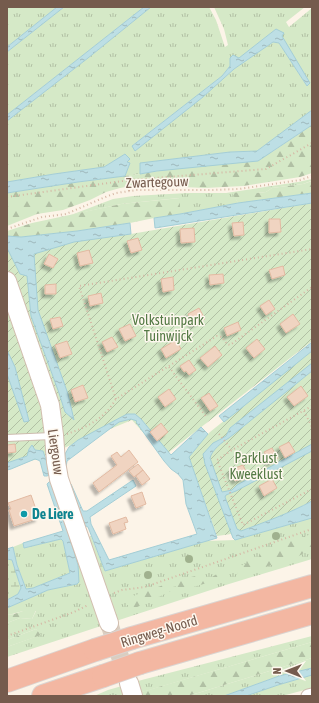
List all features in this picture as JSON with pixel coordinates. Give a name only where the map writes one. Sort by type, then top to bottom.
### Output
[{"type":"highway","name":"Ringweg-Noord","points":[[7,681],[132,638],[312,586]]},
{"type":"highway","name":"Ringweg-Noord","points":[[43,696],[140,663],[312,613]]},
{"type":"street","name":"Liergouw","points":[[7,281],[50,405],[59,480],[109,623]]},
{"type":"street","points":[[308,696],[312,695]]},
{"type":"lane","points":[[7,438],[54,436]]},
{"type":"path","points":[[7,196],[130,180],[266,170],[312,143]]},
{"type":"path","name":"Zwartegouw","points":[[7,229],[42,217],[66,214],[116,193],[137,190],[213,190],[239,188],[300,180],[312,176]]},
{"type":"path","points":[[129,192],[130,180]]},
{"type":"path","points":[[116,399],[79,286],[312,249]]},
{"type":"path","points":[[54,436],[77,430],[94,422],[107,412],[116,399],[217,336],[222,337],[227,344],[230,345],[312,287]]},
{"type":"path","points":[[169,367],[207,418]]},
{"type":"path","points":[[312,406],[232,450],[217,460],[243,526],[312,490]]},
{"type":"path","points":[[304,411],[312,427]]},
{"type":"path","points":[[219,434],[232,450]]},
{"type":"path","points":[[7,636],[74,612],[100,598],[122,590],[145,587],[312,529]]},
{"type":"green space","points":[[7,7],[57,7],[7,47]]},
{"type":"green space","points":[[64,7],[144,7],[7,115],[7,52]]},
{"type":"green space","points":[[151,7],[209,7],[216,20],[225,47],[228,45],[224,29],[214,7],[305,7],[286,22],[289,27],[312,8],[312,110],[257,151],[230,152],[141,163],[140,174],[125,176],[130,163],[127,162],[125,154],[104,167],[7,182],[7,121]],"holes":[[[276,29],[310,83],[307,86],[279,43],[273,42],[234,69],[203,97],[136,150],[133,145],[222,76],[230,66]]]},
{"type":"green space","points":[[312,125],[312,173],[300,177],[243,186],[205,188],[138,185],[120,188],[106,192],[90,200],[63,210],[37,214],[7,226],[7,193],[140,174],[272,152]]},
{"type":"green space","points":[[312,179],[312,182],[272,188],[266,192],[233,193],[238,203],[180,214],[179,198],[121,204],[71,215],[113,199],[133,196],[187,193],[226,193]]},
{"type":"green space","points":[[312,181],[312,193],[238,203],[232,193],[253,191],[257,193],[266,192],[272,188],[303,184]]},
{"type":"green space","points":[[180,198],[180,214],[77,231],[21,237],[7,236],[7,231],[32,223],[121,204]]},
{"type":"green space","name":"Volkstuinpark Tuinwijck","points":[[312,203],[312,341],[164,456],[132,420],[37,459],[7,468],[7,250],[131,234]]},
{"type":"green space","name":"Parklust Kweeklust","points":[[312,350],[312,501],[258,525],[236,533],[217,536],[188,455],[210,432]]},
{"type":"green space","points":[[52,480],[104,625],[7,657],[7,647],[40,635],[36,629],[7,640],[7,623],[20,618],[32,619],[36,611],[24,611],[7,615],[7,608],[48,590],[77,584]]},
{"type":"green space","points":[[312,518],[312,559],[229,584],[113,622],[85,539],[91,536],[105,571],[206,541],[235,540]]},
{"type":"green space","points":[[312,534],[312,548],[299,556],[283,562],[238,574],[236,568],[247,563],[240,558],[248,554],[254,560],[259,559],[260,551]]},
{"type":"green space","points":[[61,539],[63,541],[70,573],[33,588],[26,589],[17,565],[13,547],[23,543],[24,548]]},
{"type":"green space","points":[[7,559],[12,560],[21,588],[18,594],[7,600]]},
{"type":"green space","points":[[223,570],[221,579],[186,589],[174,586],[171,591],[133,609],[126,604],[133,596],[176,580],[196,576],[201,580],[212,577]]},
{"type":"green space","points":[[26,610],[36,610],[32,619],[20,618],[7,623],[7,615]]},
{"type":"green space","points":[[36,629],[41,635],[7,647],[7,640]]},
{"type":"green space","points":[[312,636],[312,642],[139,693],[134,682]]},
{"type":"green space","points":[[312,642],[312,658],[188,696],[140,696],[138,693]]},
{"type":"green space","points":[[312,658],[312,668],[279,676],[224,696],[188,696]]},
{"type":"green space","points":[[312,675],[312,688],[282,696],[246,696],[278,685]]},
{"type":"green space","points":[[122,686],[126,696],[94,696],[108,690]]},
{"type":"water","points":[[57,7],[64,7],[7,52],[7,47]]},
{"type":"water","points":[[144,7],[151,7],[7,121],[7,115]]},
{"type":"water","points":[[276,29],[284,33],[282,36],[310,83],[307,86],[279,43],[273,42],[234,69],[203,97],[135,151],[132,146],[222,76],[230,66],[230,58],[233,55],[239,58]]},
{"type":"water","points":[[312,110],[312,125],[258,161],[140,174],[140,163],[230,152],[257,151]]},
{"type":"water","points":[[125,154],[130,159],[127,162],[130,163],[125,176],[7,193],[7,182],[104,167]]},
{"type":"water","points":[[312,193],[312,203],[155,228],[154,218],[238,203]]},
{"type":"water","points":[[130,223],[131,234],[74,242],[34,254],[38,310],[68,394],[74,420],[65,412],[31,316],[27,276],[20,274],[7,248],[7,236],[21,237]]},
{"type":"water","points":[[312,342],[312,351],[224,422],[219,416]]},
{"type":"water","points":[[7,350],[15,367],[29,421],[24,422],[7,374]]},
{"type":"water","points":[[312,363],[312,371],[220,444],[210,458],[222,492],[232,490],[237,485],[312,444],[312,451],[226,495],[225,497],[237,529],[241,531],[312,501],[312,518],[235,540],[205,464],[203,454],[213,443],[226,436],[230,428]]},
{"type":"water","points":[[127,414],[135,414],[141,419],[171,455],[201,427],[208,434],[189,457],[217,538],[105,571],[88,527],[84,525],[68,483],[71,484],[83,511],[87,511],[133,480],[136,486],[90,517],[91,524],[109,560],[197,534],[186,504],[183,480],[164,461],[136,422],[137,421],[131,419],[119,422],[67,461],[65,467],[65,454],[69,447],[78,440]]},
{"type":"water","points":[[32,445],[35,450],[43,451],[51,474],[44,476],[40,461],[35,459],[7,470],[7,463],[27,456]]},
{"type":"water","points":[[52,480],[78,565],[79,582],[77,584],[48,590],[7,608],[7,600],[18,594],[21,588],[12,560],[7,559],[7,549],[13,547],[17,565],[26,589],[33,588],[70,573],[63,541],[61,539],[24,548],[23,543],[63,531],[47,484]]},
{"type":"water","points":[[312,668],[312,675],[246,696],[224,696],[279,676]]},
{"type":"building","points":[[269,219],[280,219],[281,232],[269,233]]},
{"type":"building","points":[[243,222],[244,235],[234,236],[232,223]]},
{"type":"building","points":[[194,228],[195,242],[181,243],[180,229]]},
{"type":"building","points":[[138,238],[142,250],[131,253],[127,241]]},
{"type":"building","points":[[89,250],[93,263],[80,266],[77,253]]},
{"type":"building","points":[[49,254],[58,259],[53,268],[44,264]]},
{"type":"building","points":[[283,266],[285,275],[272,279],[269,270]]},
{"type":"building","points":[[223,274],[224,283],[210,285],[209,275]]},
{"type":"building","points":[[173,277],[174,290],[163,292],[161,279]]},
{"type":"building","points":[[56,284],[56,294],[45,294],[45,285]]},
{"type":"building","points":[[101,293],[103,303],[90,306],[88,296]]},
{"type":"building","points":[[269,300],[275,309],[266,315],[260,306]]},
{"type":"building","points":[[199,308],[205,319],[193,325],[188,314]]},
{"type":"building","points":[[293,314],[300,324],[286,333],[280,324]]},
{"type":"building","points":[[60,317],[63,326],[53,329],[50,319]]},
{"type":"building","points":[[238,322],[241,330],[227,336],[224,328]]},
{"type":"building","points":[[130,324],[136,336],[125,341],[119,329]]},
{"type":"building","points":[[112,337],[118,347],[107,352],[102,342]]},
{"type":"building","points":[[257,339],[265,349],[254,358],[246,348]]},
{"type":"building","points":[[176,340],[181,349],[166,358],[161,349]]},
{"type":"building","points":[[67,341],[72,354],[60,358],[55,345]]},
{"type":"building","points":[[215,346],[222,355],[208,367],[200,358]]},
{"type":"building","points":[[189,360],[196,370],[189,375],[186,371],[184,372],[180,366]]},
{"type":"building","points":[[83,385],[88,398],[75,402],[71,390]]},
{"type":"building","points":[[301,386],[308,396],[294,406],[287,397]]},
{"type":"building","points":[[169,389],[176,399],[165,407],[158,397]]},
{"type":"building","points":[[209,393],[218,406],[210,411],[201,398]]},
{"type":"building","points":[[161,423],[168,432],[157,441],[150,432]]},
{"type":"building","points":[[289,442],[295,452],[285,458],[279,447]]},
{"type":"building","points":[[15,444],[16,452],[7,453],[7,445]]},
{"type":"building","points":[[272,448],[278,458],[270,463],[264,452]]},
{"type":"building","points":[[129,450],[138,462],[99,492],[93,483],[117,465],[111,456],[117,452],[121,457]]},
{"type":"building","points":[[138,464],[143,470],[134,477],[129,471]]},
{"type":"building","points":[[243,465],[248,476],[235,481],[230,470]]},
{"type":"building","points":[[143,470],[150,479],[142,485],[136,476]]},
{"type":"building","points":[[272,479],[277,488],[264,496],[259,486]]},
{"type":"building","points":[[142,492],[146,504],[136,508],[131,496]]},
{"type":"building","name":"De Liere","points":[[31,495],[39,518],[14,526],[9,510],[11,509],[8,503]]},
{"type":"building","points":[[126,517],[128,522],[124,523],[126,529],[113,534],[109,523]]},
{"type":"tunnel","points":[[109,623],[128,681]]},
{"type":"place","name":"De Liere","points":[[24,514]]}]
